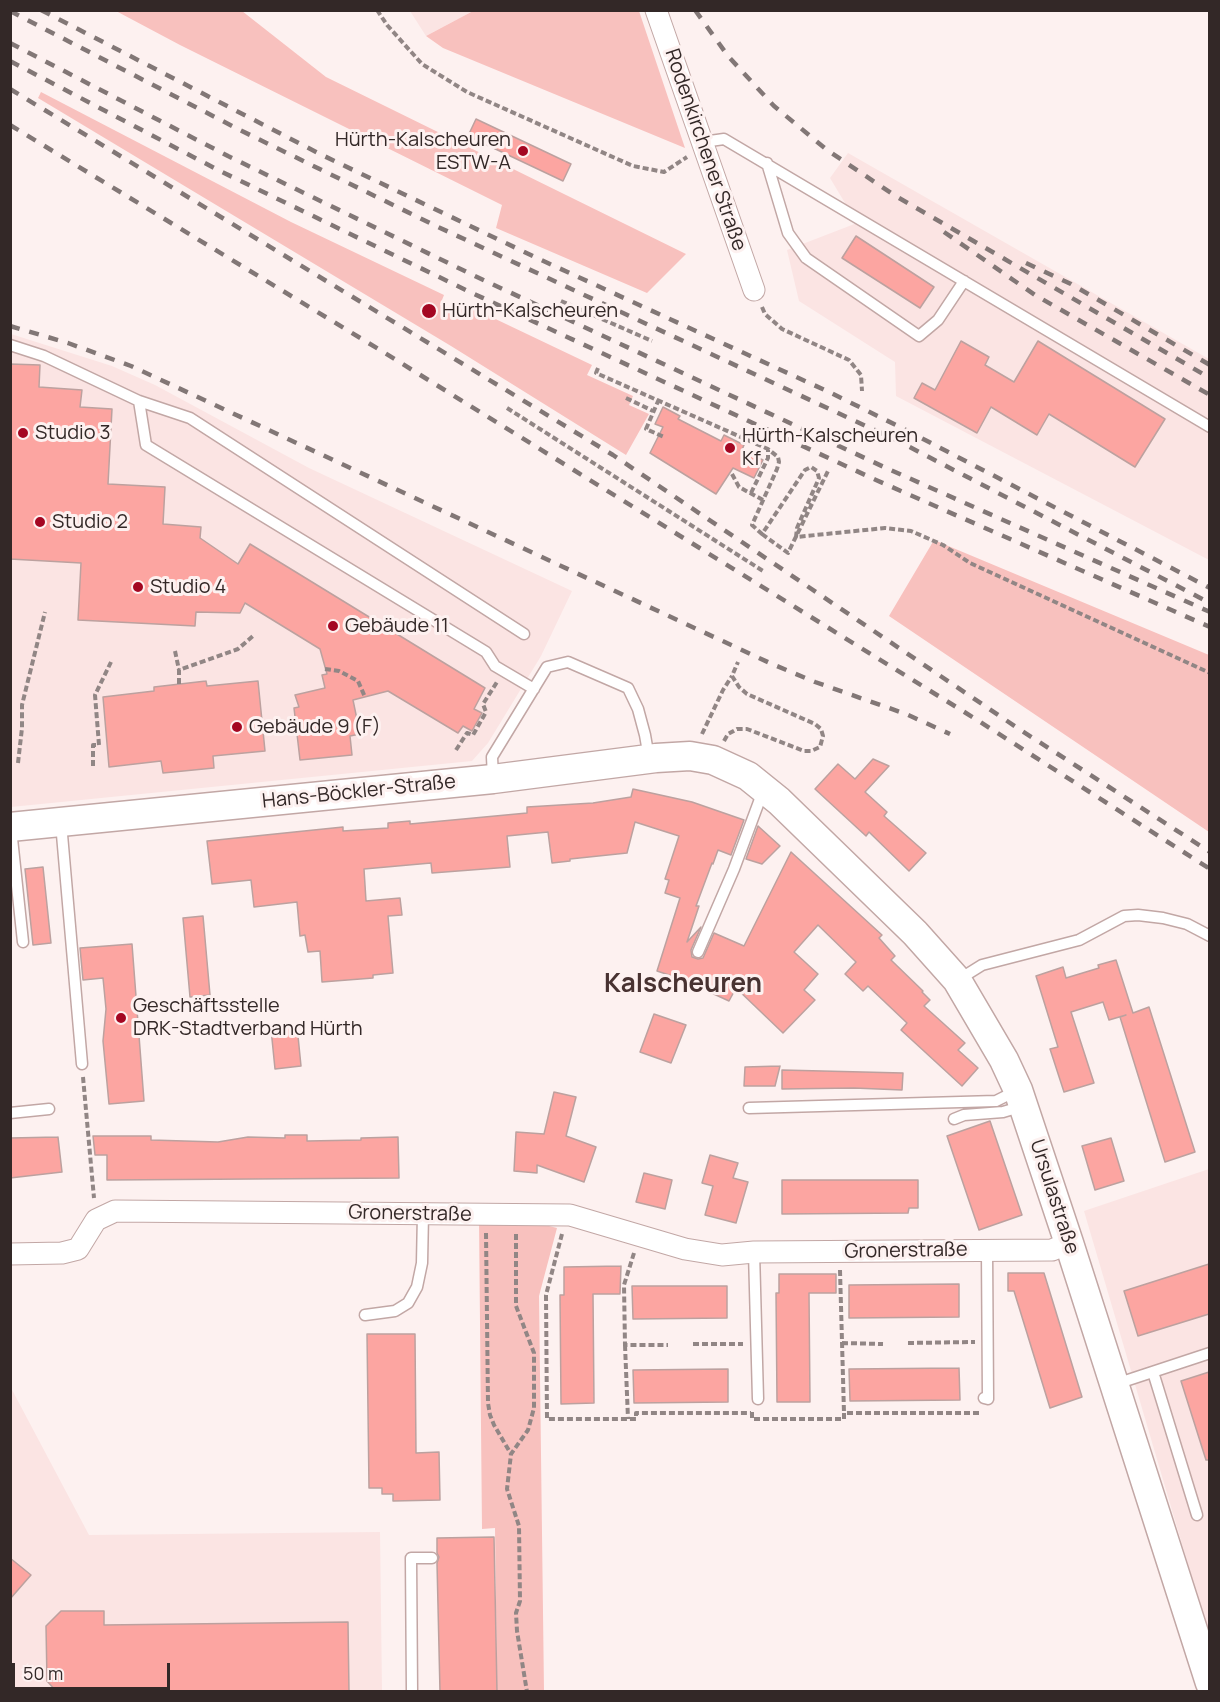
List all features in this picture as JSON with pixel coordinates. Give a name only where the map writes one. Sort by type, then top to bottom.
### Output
[{"type":"street","name":"Rodenkirchener Straße","points":[[656,10],[753,290]]},
{"type":"street","name":"Ursulastraße","points":[[653,758],[690,756],[713,760],[748,776],[764,788],[915,933],[957,981],[1004,1060],[1021,1098],[1116,1384],[1209,1683]]},
{"type":"street","name":"Hans-Böckler-Straße","points":[[11,827],[494,779],[653,758]]},
{"type":"street","name":"Gronerstraße","points":[[96,1220],[115,1211],[570,1215],[685,1249],[722,1255],[754,1252],[1052,1250],[1069,1243]]},
{"type":"street","points":[[10,1254],[62,1252],[78,1249],[96,1220]]},
{"type":"lane","points":[[703,142],[724,138],[1209,427]]},
{"type":"lane","points":[[767,163],[788,233],[806,258],[919,336],[938,320],[964,281]]},
{"type":"lane","points":[[10,345],[44,356],[139,400],[190,418],[524,634]]},
{"type":"lane","points":[[139,400],[146,445],[486,652],[495,666],[534,689]]},
{"type":"lane","points":[[494,779],[492,757],[547,667],[568,662],[628,688],[638,709],[653,758]]},
{"type":"lane","points":[[698,952],[734,869],[764,788]]},
{"type":"lane","points":[[61,822],[82,1064]]},
{"type":"lane","points":[[11,827],[23,942]]},
{"type":"lane","points":[[957,981],[982,966],[1079,940],[1124,916],[1138,915],[1171,920],[1187,924],[1209,936]]},
{"type":"lane","points":[[749,1108],[996,1101],[1021,1098]]},
{"type":"lane","points":[[954,1119],[964,1115],[1003,1112],[1021,1098]]},
{"type":"lane","points":[[10,1113],[49,1109]]},
{"type":"lane","points":[[365,1315],[395,1311],[408,1303],[417,1287],[422,1263],[423,1214]]},
{"type":"lane","name":"Gronerstraße","points":[[984,1398],[988,1399],[987,1250]]},
{"type":"lane","points":[[754,1252],[758,1399]]},
{"type":"lane","points":[[1116,1384],[1209,1353]]},
{"type":"lane","points":[[1153,1372],[1197,1515]]},
{"type":"lane","points":[[412,1692],[411,1558],[432,1558]]},
{"type":"path","points":[[377,10],[387,25],[422,64],[467,92],[633,166],[664,172],[682,162],[703,142]]},
{"type":"path","points":[[753,290],[765,314],[782,329],[849,360],[861,375],[862,391]]},
{"type":"path","points":[[561,301],[652,341]]},
{"type":"path","points":[[598,368],[596,373],[768,449],[778,457],[779,462],[752,525],[788,553],[828,471]]},
{"type":"path","points":[[626,398],[653,411]]},
{"type":"path","points":[[659,399],[646,429],[664,437]]},
{"type":"path","points":[[507,408],[763,571]]},
{"type":"path","points":[[751,493],[768,458],[768,449]]},
{"type":"path","points":[[762,534],[805,470],[811,467],[817,471],[819,478],[797,528],[796,537]]},
{"type":"path","points":[[732,474],[740,487],[763,500]]},
{"type":"path","points":[[796,537],[885,528],[911,531],[928,537],[970,563],[1209,673]]},
{"type":"path","points":[[18,763],[22,705],[45,612]]},
{"type":"path","points":[[179,670],[238,650],[253,636]]},
{"type":"path","points":[[175,651],[179,684]]},
{"type":"path","points":[[93,766],[93,745],[99,744],[95,695],[111,662]]},
{"type":"path","points":[[709,724],[738,662]]},
{"type":"path","points":[[325,669],[339,671],[358,681],[365,697]]},
{"type":"path","points":[[456,750],[467,734],[473,735],[486,712],[483,704],[504,671]]},
{"type":"path","points":[[713,760],[728,734],[737,729],[747,729],[804,751],[820,747],[823,736],[821,729],[815,724],[747,694],[732,676]]},
{"type":"path","points":[[82,1064],[96,1220]]},
{"type":"path","points":[[485,1215],[488,1403],[494,1425],[511,1454]]},
{"type":"path","points":[[516,1215],[516,1306],[534,1353],[534,1408],[528,1430],[511,1454],[507,1489],[519,1526],[520,1600],[516,1613],[527,1692]]},
{"type":"path","points":[[570,1215],[562,1233],[546,1295],[547,1419],[636,1419],[636,1413],[752,1413]]},
{"type":"path","points":[[628,1419],[624,1285],[639,1235]]},
{"type":"path","points":[[758,1399],[752,1399],[752,1419],[844,1419],[840,1251]]},
{"type":"path","points":[[908,1343],[988,1342]]},
{"type":"path","points":[[693,1344],[757,1344]]},
{"type":"path","points":[[842,1344],[884,1344]]},
{"type":"path","points":[[625,1345],[668,1345]]},
{"type":"path","points":[[844,1413],[982,1413],[984,1398]]},
{"type":"shaded area","points":[[116,11],[242,11],[326,77],[686,254],[647,293],[496,228],[502,205]]},
{"type":"shaded area","points":[[410,11],[473,11],[426,36]]},
{"type":"shaded area","points":[[473,11],[639,11],[685,148],[443,48],[426,36]]},
{"type":"shaded area","points":[[41,92],[291,222],[444,295],[440,305],[459,314],[464,304],[592,365],[587,375],[633,396],[629,405],[649,414],[626,455],[451,346],[38,98]]},
{"type":"shaded area","points":[[848,153],[1209,359],[1209,560],[896,396],[895,362],[799,301],[787,250],[857,223],[830,178]]},
{"type":"shaded area","points":[[11,334],[112,366],[155,385],[309,468],[572,591],[541,656],[488,743],[472,761],[11,807]]},
{"type":"shaded area","points":[[934,540],[1209,655],[1209,832],[889,616]]},
{"type":"shaded area","points":[[1209,1169],[1209,1636],[1084,1211]]},
{"type":"shaded area","points":[[522,1219],[557,1228],[539,1296],[544,1691],[497,1691],[495,1528],[482,1529],[479,1220]]},
{"type":"shaded area","points":[[10,1386],[89,1535],[380,1532],[382,1691],[11,1691]]},
{"type":"building","name":"Hürth-Kalscheuren ESTW-A","points":[[476,119],[571,164],[563,181],[468,136]]},
{"type":"building","points":[[856,236],[934,287],[920,308],[842,258]]},
{"type":"building","points":[[961,341],[989,357],[985,365],[1014,382],[1038,341],[1165,419],[1135,467],[1049,414],[1037,435],[991,407],[977,433],[914,398],[922,383],[935,390]]},
{"type":"building","points":[[10,364],[40,365],[39,387],[82,390],[80,407],[112,409],[108,484],[165,487],[163,524],[201,527],[200,538],[238,564],[250,544],[485,688],[474,709],[482,713],[472,731],[463,726],[458,733],[388,691],[353,700],[360,734],[350,736],[352,755],[300,760],[294,708],[299,707],[295,695],[325,688],[322,675],[327,674],[320,649],[245,603],[240,613],[196,612],[195,626],[78,620],[81,563],[10,559]]},
{"type":"building","points":[[663,407],[680,416],[678,419],[721,441],[724,435],[744,445],[742,450],[763,460],[754,478],[733,468],[716,494],[650,453],[663,427],[655,424]]},
{"type":"building","name":"Gebäude 9 (F)","points":[[206,681],[207,686],[258,681],[265,751],[213,756],[214,768],[163,773],[161,761],[109,767],[103,697],[154,691],[154,687]]},
{"type":"building","points":[[873,759],[889,766],[865,792],[887,812],[884,816],[926,853],[909,871],[869,832],[866,836],[815,789],[838,764],[855,779]]},
{"type":"building","points":[[633,789],[692,802],[744,820],[731,855],[718,850],[712,863],[696,906],[699,906],[687,942],[701,927],[691,950],[692,957],[703,958],[714,933],[744,946],[791,852],[882,935],[879,938],[895,956],[891,960],[930,1000],[924,1006],[965,1043],[958,1050],[978,1068],[962,1086],[901,1030],[907,1023],[868,986],[863,991],[845,974],[856,962],[818,925],[794,952],[818,974],[804,990],[815,1000],[783,1033],[736,988],[729,1001],[681,979],[657,971],[680,898],[665,893],[669,880],[665,879],[679,836],[635,822],[627,853],[552,863],[548,832],[507,836],[510,867],[432,873],[431,863],[364,869],[366,901],[400,898],[402,915],[388,916],[393,973],[373,975],[373,978],[322,982],[320,951],[308,952],[305,935],[300,936],[297,902],[254,907],[251,880],[212,884],[207,841],[343,827],[343,831],[388,828],[388,823],[410,821],[410,824],[527,813],[527,807],[593,803],[631,797]]},
{"type":"building","points":[[758,826],[780,846],[762,864],[746,859]]},
{"type":"building","points":[[43,867],[51,943],[33,945],[25,869]]},
{"type":"building","points":[[203,916],[210,995],[190,997],[183,918]]},
{"type":"building","name":"Geschäftsstelle DRK-Stadtverband Hürth","points":[[132,944],[144,1101],[109,1104],[103,1041],[106,1009],[103,978],[83,980],[80,948]]},
{"type":"building","points":[[1116,960],[1133,1013],[1149,1007],[1195,1152],[1165,1162],[1120,1017],[1126,1015],[1109,1020],[1103,1002],[1071,1012],[1094,1083],[1064,1092],[1050,1049],[1058,1047],[1036,976],[1063,967],[1066,978]]},
{"type":"building","points":[[654,1014],[686,1025],[671,1063],[640,1052]]},
{"type":"building","points":[[297,1026],[301,1066],[275,1069],[271,1029]]},
{"type":"building","points":[[780,1066],[775,1086],[744,1086],[745,1067]]},
{"type":"building","points":[[782,1070],[903,1073],[902,1090],[782,1089]]},
{"type":"building","points":[[554,1092],[576,1097],[566,1136],[596,1147],[584,1182],[537,1165],[537,1173],[514,1171],[516,1132],[544,1134]]},
{"type":"building","points":[[990,1121],[1022,1215],[979,1230],[947,1136]]},
{"type":"building","points":[[285,1135],[307,1135],[307,1141],[398,1137],[399,1178],[107,1180],[107,1155],[95,1155],[93,1136],[151,1136],[151,1140],[218,1142],[248,1137],[285,1138]]},
{"type":"building","points":[[58,1137],[62,1172],[10,1178],[10,1138]]},
{"type":"building","points":[[1111,1138],[1124,1181],[1095,1190],[1082,1146]]},
{"type":"building","points":[[710,1155],[738,1163],[733,1178],[748,1182],[736,1223],[705,1215],[713,1186],[702,1183]]},
{"type":"building","points":[[644,1173],[672,1180],[665,1209],[636,1202]]},
{"type":"building","points":[[782,1180],[918,1180],[918,1208],[909,1208],[908,1213],[782,1214]]},
{"type":"building","points":[[1209,1264],[1209,1314],[1138,1336],[1124,1291]]},
{"type":"building","points":[[621,1266],[620,1294],[593,1294],[594,1403],[561,1404],[560,1295],[564,1295],[564,1267]]},
{"type":"building","points":[[1008,1273],[1044,1273],[1082,1397],[1050,1408],[1014,1291],[1008,1291]]},
{"type":"building","points":[[779,1274],[836,1274],[836,1293],[809,1293],[810,1402],[777,1402],[776,1293],[779,1293]]},
{"type":"building","points":[[959,1284],[959,1317],[849,1318],[849,1285]]},
{"type":"building","points":[[632,1286],[727,1286],[727,1318],[633,1319]]},
{"type":"building","points":[[367,1334],[415,1334],[416,1453],[439,1452],[440,1500],[393,1501],[393,1494],[382,1494],[382,1488],[369,1488]]},
{"type":"building","points":[[959,1368],[960,1400],[850,1401],[849,1369]]},
{"type":"building","points":[[728,1369],[728,1402],[634,1403],[633,1370]]},
{"type":"building","points":[[1209,1372],[1209,1460],[1206,1460],[1181,1381]]},
{"type":"building","points":[[494,1537],[497,1692],[440,1692],[437,1538]]},
{"type":"building","points":[[10,1558],[31,1575],[10,1599]]},
{"type":"building","points":[[61,1611],[104,1611],[104,1625],[348,1622],[349,1692],[57,1692],[47,1681],[46,1626]]},
{"type":"railway","points":[[41,10],[322,155],[902,428],[1210,588]]},
{"type":"railway","points":[[695,10],[728,56],[774,106],[827,150],[894,195],[1210,378]]},
{"type":"railway","points":[[10,11],[240,130],[436,226],[896,440],[1210,603]]},
{"type":"railway","points":[[10,43],[228,156],[477,277],[884,467],[1210,612]]},
{"type":"railway","points":[[10,61],[220,171],[470,292],[876,480],[1210,627]]},
{"type":"railway","points":[[10,89],[613,455],[1019,729],[1210,852]]},
{"type":"railway","points":[[10,125],[380,350],[974,718],[1210,869]]},
{"type":"railway","points":[[944,232],[1035,295],[1210,395]]},
{"type":"railway","points":[[1026,263],[1071,284],[1210,365]]},
{"type":"railway","points":[[10,326],[68,343],[131,366],[772,664],[815,682],[906,714],[950,734]]},
{"type":"place","name":"Hürth-Kalscheuren ESTW-A","points":[[523,151]]},
{"type":"place","name":"Hürth-Kalscheuren","points":[[429,311]]},
{"type":"place","name":"Studio 3","points":[[23,433]]},
{"type":"place","name":"Hürth-Kalscheuren Kf","points":[[730,448]]},
{"type":"place","name":"Studio 2","points":[[40,522]]},
{"type":"place","name":"Studio 4","points":[[138,587]]},
{"type":"place","name":"Gebäude 11","points":[[333,626]]},
{"type":"place","name":"Gebäude 9 (F)","points":[[237,727]]},
{"type":"place","name":"Geschäftsstelle DRK-Stadtverband Hürth","points":[[121,1018]]},
{"type":"district","name":"Kalscheuren","points":[[683,985]]}]
